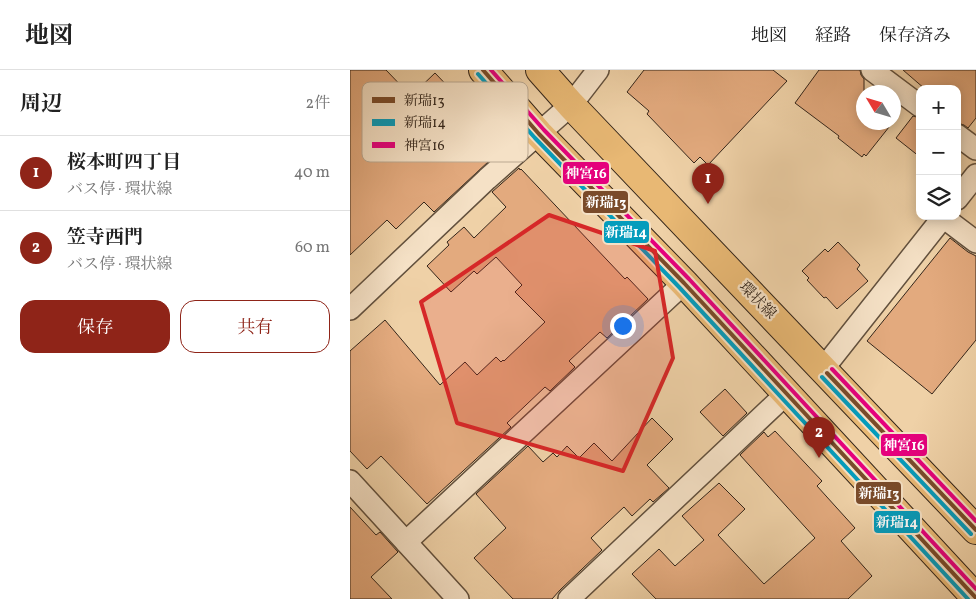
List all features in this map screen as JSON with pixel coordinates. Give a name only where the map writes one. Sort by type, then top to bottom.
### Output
[{"type":"main road","points":[[483,70],[494,82]]},
{"type":"main road","name":"環状線","points":[[540,70],[570,105],[976,530]]},
{"type":"main road","points":[[528,121],[684,283],[976,598]]},
{"type":"street","points":[[528,144],[570,105],[598,70]]},
{"type":"street","points":[[872,70],[916,103]]},
{"type":"street","points":[[961,138],[976,149]]},
{"type":"street","points":[[350,309],[507,162]]},
{"type":"street","points":[[961,194],[976,175]]},
{"type":"street","points":[[823,369],[941,220]]},
{"type":"street","points":[[947,220],[976,242]]},
{"type":"street","points":[[406,542],[684,283]]},
{"type":"street","points":[[569,599],[786,394]]},
{"type":"street","points":[[350,481],[458,599]]},
{"type":"highlighted area","points":[[549,215],[655,251],[673,358],[623,471],[457,423],[421,302]]},
{"type":"building","points":[[350,70],[386,70],[398,82],[362,82],[362,162],[488,162],[434,212],[424,202],[396,229],[387,220],[350,255]]},
{"type":"building","points":[[644,70],[773,70],[787,81],[708,165],[700,157],[694,163],[647,114],[649,111],[627,92]]},
{"type":"building","points":[[819,70],[860,70],[864,79],[864,85],[856,85],[856,130],[887,130],[866,156],[864,154],[862,157],[838,138],[839,136],[795,103]]},
{"type":"building","points":[[903,70],[976,70],[976,118],[968,128],[961,124],[961,85],[920,85]]},
{"type":"building","points":[[435,73],[444,82],[426,82]]},
{"type":"building","points":[[913,116],[916,117],[916,154],[896,138]]},
{"type":"building","points":[[519,168],[625,279],[627,277],[648,299],[607,338],[600,332],[569,361],[575,367],[550,391],[545,387],[507,423],[511,427],[427,504],[381,456],[367,469],[350,451],[350,351],[385,320],[440,385],[465,362],[477,375],[496,357],[501,362],[504,361],[545,322],[515,292],[522,285],[496,257],[477,274],[474,271],[451,292],[427,266],[449,245],[447,242],[464,227],[474,238],[506,207],[492,192]]},
{"type":"building","points":[[950,238],[976,256],[976,340],[932,394],[867,341]]},
{"type":"building","points":[[838,242],[860,265],[857,269],[868,281],[837,309],[807,280],[809,278],[802,271],[825,249],[828,252]]},
{"type":"building","points":[[725,389],[747,413],[723,436],[700,412]]},
{"type":"building","points":[[652,418],[673,439],[647,465],[669,488],[653,502],[650,499],[632,516],[624,507],[591,538],[602,550],[552,599],[513,599],[474,558],[506,528],[476,494],[528,446],[543,462],[553,453],[557,457],[567,446],[579,458],[594,443],[612,461]]},
{"type":"building","points":[[775,431],[822,481],[817,486],[855,528],[841,541],[872,576],[848,599],[656,599],[632,574],[659,549],[675,566],[704,540],[682,516],[719,483],[745,509],[718,535],[764,584],[815,538],[740,455],[764,432],[768,437]]},
{"type":"building","points":[[350,507],[376,535],[380,532],[398,552],[371,577],[392,599],[350,599]]},
{"type":"transit line","name":"新瑞13","points":[[483,70],[494,82]]},
{"type":"transit line","name":"神宮16","points":[[491,70],[502,82]]},
{"type":"transit line","name":"新瑞14","points":[[478,74],[485,82]]},
{"type":"transit line","name":"神宮16","points":[[528,112],[689,279],[976,589]]},
{"type":"transit line","name":"新瑞13","points":[[528,121],[684,283],[976,598]]},
{"type":"transit line","name":"新瑞14","points":[[528,130],[679,287],[968,599]]},
{"type":"transit line","name":"神宮16","points":[[832,369],[976,521]]},
{"type":"transit line","name":"新瑞13","points":[[827,373],[976,530]]},
{"type":"transit line","name":"新瑞14","points":[[822,377],[971,534]]},
{"type":"place","name":"桜本町四丁目","points":[[708,204]]},
{"type":"place","name":"笠寺西門","points":[[819,458]]}]
